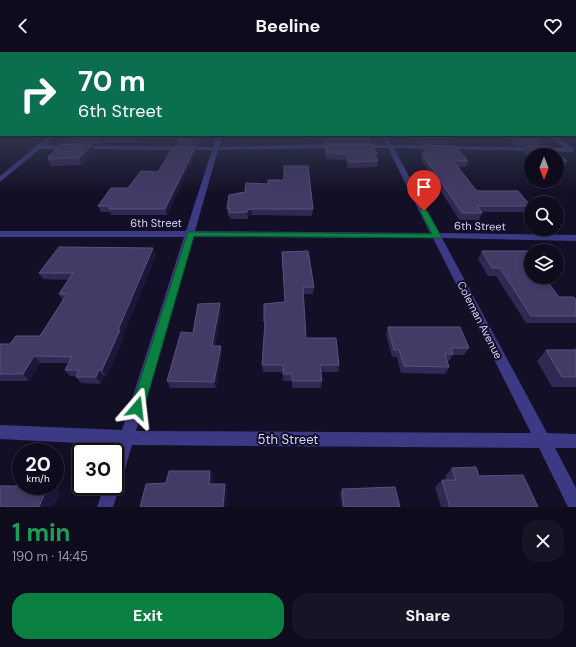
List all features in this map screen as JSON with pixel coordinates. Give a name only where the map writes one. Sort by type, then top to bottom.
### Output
[{"type":"street","points":[[0,180],[32,152]]},
{"type":"street","points":[[124,450],[215,152]]},
{"type":"street","name":"Coleman Avenue","points":[[392,152],[576,506]]},
{"type":"street","name":"6th Street","points":[[0,234],[191,234],[576,238]]},
{"type":"street","name":"5th Street","points":[[0,432],[128,438],[576,441]]},
{"type":"street","points":[[105,507],[109,495]]},
{"type":"building","points":[[53,152],[85,152],[79,158],[48,159],[50,157],[48,157]]},
{"type":"building","points":[[170,152],[193,152],[165,209],[109,209],[110,207],[108,206],[98,206],[111,188],[128,188],[141,171],[158,172]]},
{"type":"building","points":[[376,152],[377,154],[374,154],[378,161],[349,162],[347,154],[327,153]]},
{"type":"building","points":[[460,152],[468,161],[453,161],[476,190],[518,191],[524,198],[524,206],[477,206],[482,213],[462,213],[422,153]]},
{"type":"building","points":[[284,166],[308,166],[313,209],[251,209],[247,210],[247,212],[229,213],[230,209],[227,209],[229,195],[245,192],[246,183],[268,184],[268,180],[284,180]]},
{"type":"building","points":[[59,247],[153,248],[118,330],[120,330],[102,370],[99,370],[96,377],[76,377],[79,370],[65,370],[72,357],[34,356],[23,374],[0,374],[0,344],[10,344],[16,336],[40,336],[67,294],[59,294],[73,273],[39,273]]},
{"type":"building","points":[[308,251],[314,287],[303,287],[306,338],[336,338],[339,365],[320,365],[322,381],[292,381],[292,374],[283,374],[283,365],[262,365],[265,322],[264,304],[285,302],[282,252]]},
{"type":"building","points":[[482,251],[524,251],[524,284],[549,284],[559,297],[574,297],[576,300],[576,316],[531,316],[500,268],[492,268]]},
{"type":"building","points":[[220,303],[212,346],[221,346],[214,382],[167,381],[181,332],[193,333],[198,304]]},
{"type":"building","points":[[388,327],[460,327],[469,348],[451,348],[453,354],[445,354],[449,367],[404,366],[399,350],[394,350]]},
{"type":"building","points":[[546,350],[576,350],[576,377],[562,377]]},
{"type":"building","points":[[476,467],[479,476],[523,475],[538,507],[450,507],[442,480],[456,480],[452,468]]},
{"type":"building","points":[[169,471],[210,471],[209,484],[225,484],[223,507],[140,507],[146,484],[166,483]]},
{"type":"building","points":[[0,486],[12,486],[12,495],[44,495],[39,507],[0,507]]},
{"type":"building","points":[[395,487],[400,507],[344,507],[342,489]]},
{"type":"route","points":[[137,408],[191,234],[344,234],[437,236],[424,211]]}]
